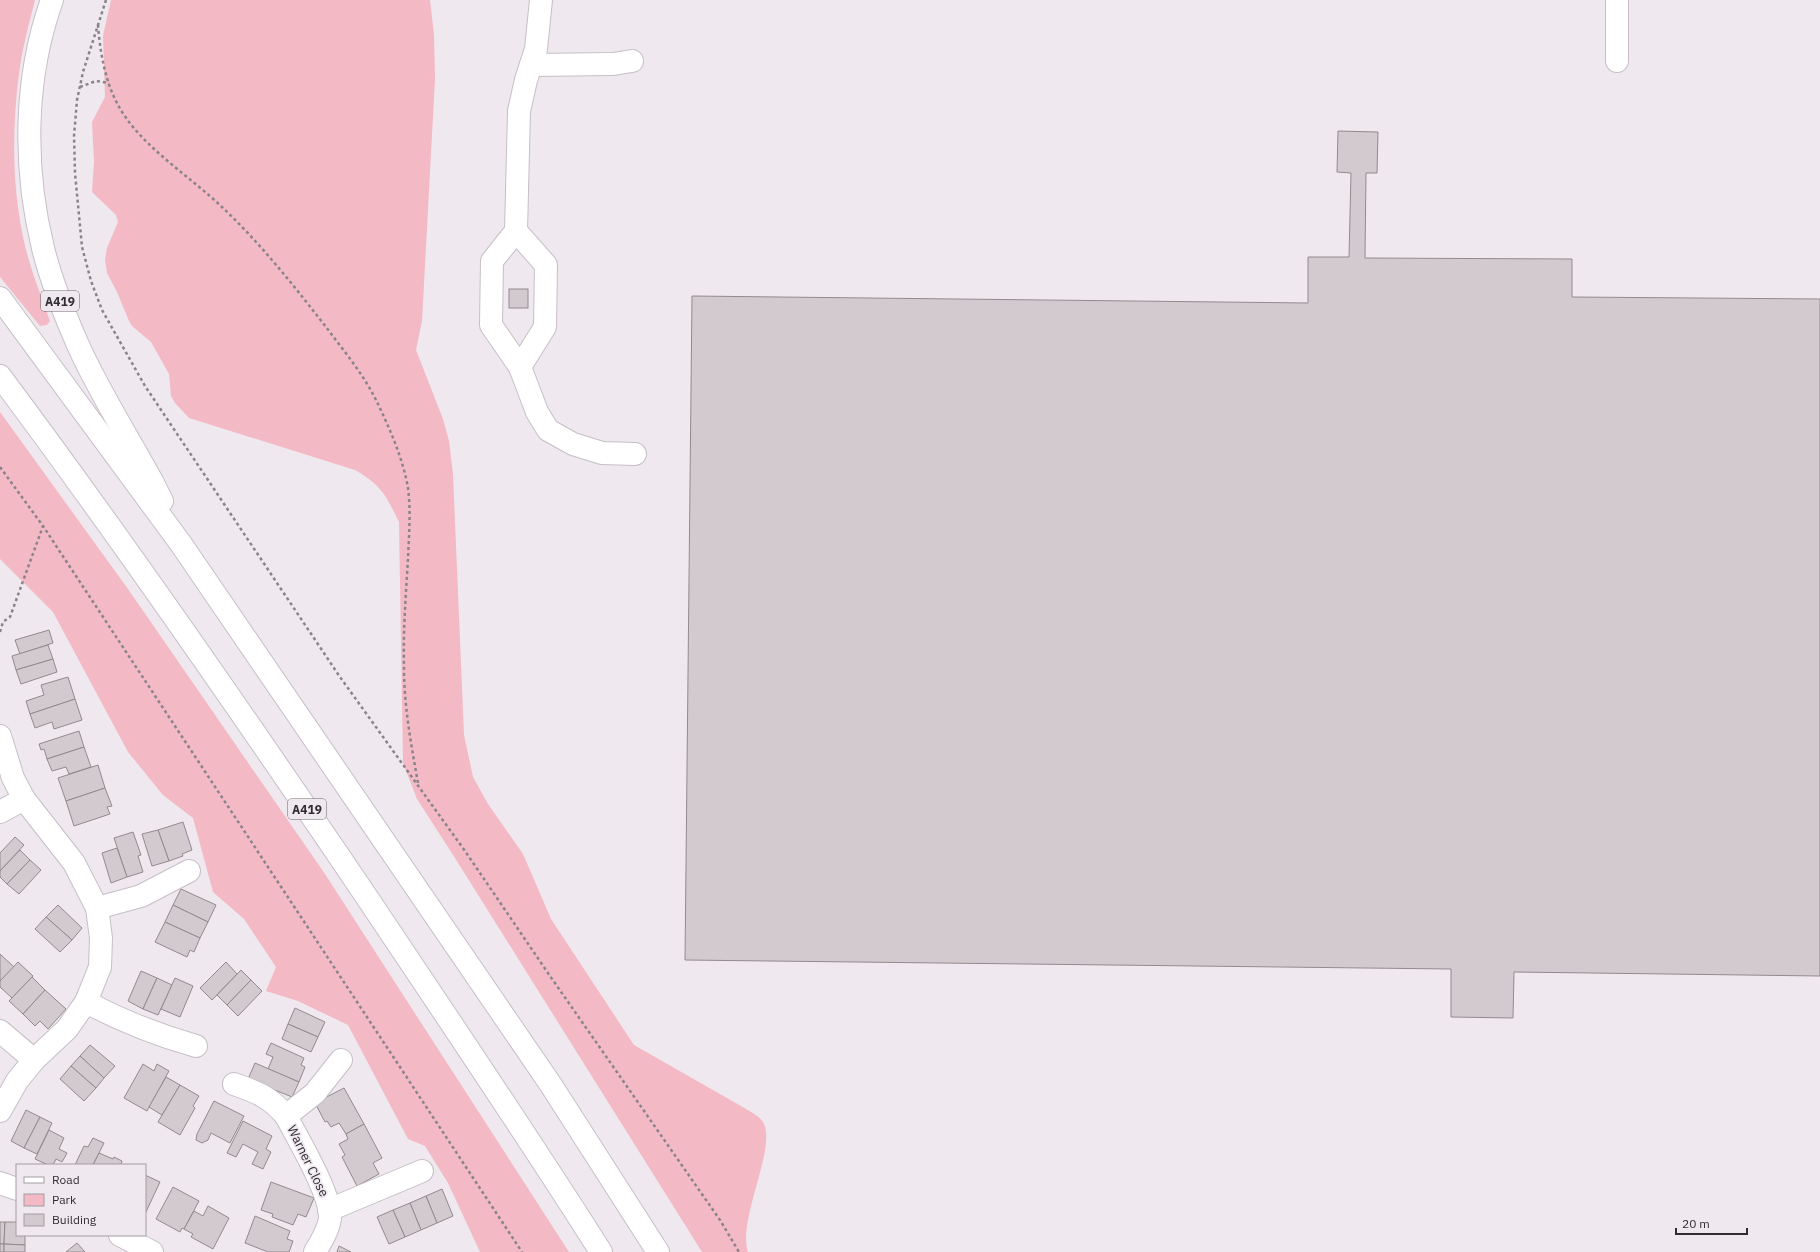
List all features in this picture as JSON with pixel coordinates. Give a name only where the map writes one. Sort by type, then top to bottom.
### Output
[{"type":"main road","name":"A419","points":[[52,0],[35,62],[30,124],[31,183],[43,248],[58,296],[78,346],[154,483],[181,544]]},
{"type":"main road","points":[[541,0],[536,49],[519,111],[516,231],[492,261],[491,325],[520,367],[537,412],[548,430],[573,444],[602,453],[635,454]]},
{"type":"main road","points":[[1616,61],[1617,0]]},
{"type":"main road","points":[[531,65],[613,64],[632,61]]},
{"type":"main road","points":[[516,231],[546,265],[545,327],[520,367]]},
{"type":"main road","name":"A419","points":[[0,298],[181,544],[551,1085],[658,1252]]},
{"type":"main road","name":"A419","points":[[0,376],[133,559],[266,748],[487,1076],[601,1252]]},
{"type":"main road","points":[[0,736],[13,778],[24,799],[74,863],[98,908],[101,938],[100,966],[86,1002],[67,1029],[34,1060],[17,1081],[0,1111]]},
{"type":"main road","points":[[0,812],[24,799]]},
{"type":"main road","points":[[98,908],[141,896],[189,871]]},
{"type":"main road","points":[[86,1002],[118,1019],[152,1033],[196,1046]]},
{"type":"main road","points":[[0,1031],[34,1060]]},
{"type":"main road","points":[[286,1116],[315,1093],[341,1060]]},
{"type":"main road","name":"Warner Close","points":[[234,1084],[266,1096],[286,1116],[325,1195],[330,1220],[316,1252]]},
{"type":"main road","points":[[329,1210],[422,1171]]},
{"type":"main road","points":[[0,1183],[16,1189]]},
{"type":"main road","points":[[122,1236],[152,1252]]},
{"type":"path","points":[[106,0],[80,87],[74,136],[78,211],[82,247],[91,281],[102,310],[145,386],[340,677],[419,786],[720,1220],[739,1252]]},
{"type":"path","points":[[98,23],[100,46],[109,83],[118,106],[130,124],[174,167],[223,208],[275,264],[308,303],[347,354],[376,400],[389,430],[404,470],[408,490],[409,529],[404,668],[409,734],[419,786]]},
{"type":"path","points":[[80,87],[96,81],[109,83]]},
{"type":"path","points":[[0,467],[43,526],[522,1252]]},
{"type":"path","points":[[0,632],[2,622],[10,617],[43,526]]},
{"type":"green space","points":[[0,0],[35,0],[19,74],[15,115],[14,156],[19,217],[25,248],[50,321],[47,325],[40,326],[0,277]]},
{"type":"green space","points":[[111,0],[430,0],[434,35],[435,79],[422,321],[416,350],[443,419],[449,441],[453,474],[464,735],[473,777],[488,804],[523,854],[551,919],[634,1045],[748,1110],[763,1122],[766,1133],[765,1148],[748,1221],[746,1238],[748,1252],[702,1252],[417,799],[403,763],[399,522],[386,498],[377,486],[364,475],[355,470],[189,418],[175,403],[171,396],[169,374],[151,342],[132,326],[129,321],[107,273],[105,260],[107,248],[118,222],[116,215],[92,192],[94,162],[92,122],[105,97],[103,36]]},
{"type":"green space","points":[[0,412],[128,589],[325,874],[569,1252],[480,1252],[448,1183],[425,1146],[408,1139],[348,1025],[298,1001],[266,991],[276,967],[244,919],[213,892],[193,818],[163,795],[128,752],[53,612],[0,559]]},
{"type":"building","points":[[1338,131],[1378,132],[1377,173],[1366,173],[1365,258],[1572,259],[1572,297],[1820,299],[1820,976],[1514,972],[1513,1018],[1451,1017],[1451,969],[685,960],[692,296],[1308,303],[1308,257],[1349,257],[1351,173],[1337,172]]},
{"type":"building","points":[[509,289],[528,289],[528,308],[509,308]]},
{"type":"building","points":[[49,630],[53,643],[20,654],[15,640]]},
{"type":"building","points":[[48,645],[53,659],[16,670],[12,656]]},
{"type":"building","points":[[53,659],[57,672],[21,684],[16,670]]},
{"type":"building","points":[[68,677],[75,699],[30,714],[26,701],[44,695],[41,685]]},
{"type":"building","points":[[75,699],[82,720],[54,729],[52,722],[35,728],[30,714]]},
{"type":"building","points":[[79,731],[84,747],[47,759],[44,749],[41,750],[39,744]]},
{"type":"building","points":[[84,747],[91,767],[69,774],[66,767],[52,771],[47,759]]},
{"type":"building","points":[[98,765],[105,788],[66,801],[58,778]]},
{"type":"building","points":[[105,788],[112,806],[107,807],[110,814],[74,826],[66,801]]},
{"type":"building","points":[[183,822],[192,850],[182,854],[183,856],[169,861],[158,830]]},
{"type":"building","points":[[158,830],[169,861],[152,866],[142,834]]},
{"type":"building","points":[[133,832],[141,855],[138,856],[143,872],[127,877],[114,838]]},
{"type":"building","points":[[15,837],[24,845],[0,871],[0,853]]},
{"type":"building","points":[[117,848],[127,877],[111,883],[102,853]]},
{"type":"building","points":[[20,850],[30,860],[7,884],[0,877],[0,871]]},
{"type":"building","points":[[30,860],[41,870],[19,894],[7,884]]},
{"type":"building","points":[[181,889],[216,905],[208,922],[173,905]]},
{"type":"building","points":[[58,905],[82,928],[72,940],[46,917]]},
{"type":"building","points":[[173,905],[208,922],[200,938],[165,922]]},
{"type":"building","points":[[46,917],[72,940],[60,952],[35,929]]},
{"type":"building","points":[[165,922],[200,938],[194,952],[190,950],[187,957],[155,942]]},
{"type":"building","points":[[0,954],[14,967],[0,981]]},
{"type":"building","points":[[18,962],[33,976],[12,998],[0,987],[0,981]]},
{"type":"building","points":[[226,962],[237,974],[212,1000],[200,988]]},
{"type":"building","points":[[241,970],[251,980],[227,1005],[217,995]]},
{"type":"building","points":[[141,971],[157,978],[143,1009],[128,1001]]},
{"type":"building","points":[[32,977],[45,990],[23,1014],[9,1001]]},
{"type":"building","points":[[157,978],[172,985],[158,1015],[143,1009]]},
{"type":"building","points":[[175,978],[193,986],[180,1017],[161,1009]]},
{"type":"building","points":[[251,980],[262,991],[238,1016],[227,1005]]},
{"type":"building","points":[[45,990],[66,1009],[48,1029],[40,1021],[35,1026],[23,1014]]},
{"type":"building","points":[[295,1008],[325,1022],[318,1037],[288,1024]]},
{"type":"building","points":[[288,1024],[318,1037],[311,1052],[282,1039]]},
{"type":"building","points":[[271,1043],[304,1058],[301,1065],[305,1067],[299,1082],[268,1069],[273,1057],[266,1054]]},
{"type":"building","points":[[90,1045],[115,1066],[104,1078],[80,1056]]},
{"type":"building","points":[[80,1056],[104,1078],[96,1088],[71,1066]]},
{"type":"building","points":[[255,1063],[299,1082],[292,1097],[248,1079]]},
{"type":"building","points":[[143,1064],[154,1071],[157,1064],[169,1071],[147,1111],[124,1098]]},
{"type":"building","points":[[71,1066],[96,1088],[84,1101],[60,1079]]},
{"type":"building","points":[[166,1077],[180,1085],[162,1115],[149,1107]]},
{"type":"building","points":[[180,1085],[199,1096],[193,1106],[195,1108],[180,1135],[158,1122]]},
{"type":"building","points":[[344,1088],[364,1124],[346,1134],[339,1123],[331,1127],[327,1121],[325,1122],[315,1103]]},
{"type":"building","points":[[214,1101],[244,1116],[230,1143],[211,1133],[208,1140],[202,1143],[196,1140],[197,1134]]},
{"type":"building","points":[[26,1110],[40,1117],[24,1148],[11,1141]]},
{"type":"building","points":[[40,1117],[52,1123],[37,1154],[24,1148]]},
{"type":"building","points":[[243,1121],[272,1136],[266,1149],[271,1152],[263,1169],[252,1164],[258,1152],[243,1144],[236,1157],[227,1153]]},
{"type":"building","points":[[364,1124],[382,1158],[373,1163],[379,1174],[357,1186],[342,1157],[345,1155],[339,1144],[348,1139],[346,1134]]},
{"type":"building","points":[[49,1130],[64,1138],[59,1149],[67,1153],[62,1162],[56,1159],[54,1164],[46,1164],[35,1159]]},
{"type":"building","points":[[93,1138],[104,1143],[94,1164],[75,1164],[84,1146],[88,1147]]},
{"type":"building","points":[[99,1153],[122,1161],[121,1164],[94,1164]]},
{"type":"building","points":[[146,1175],[160,1182],[146,1212]]},
{"type":"building","points":[[271,1182],[314,1198],[306,1217],[298,1214],[293,1225],[272,1217],[273,1214],[261,1210]]},
{"type":"building","points":[[173,1187],[199,1201],[184,1229],[182,1228],[180,1232],[156,1219]]},
{"type":"building","points":[[442,1189],[453,1216],[437,1223],[426,1196]]},
{"type":"building","points":[[426,1196],[437,1223],[421,1230],[410,1203]]},
{"type":"building","points":[[410,1203],[421,1230],[405,1237],[393,1210]]},
{"type":"building","points":[[208,1206],[229,1218],[213,1249],[191,1237],[193,1234],[184,1229],[194,1211],[203,1216]]},
{"type":"building","points":[[393,1210],[405,1237],[389,1244],[377,1217]]},
{"type":"building","points":[[255,1216],[290,1231],[287,1239],[293,1241],[289,1252],[268,1252],[245,1243]]},
{"type":"building","points":[[0,1222],[5,1222],[4,1244],[0,1244]]},
{"type":"building","points":[[5,1222],[16,1222],[16,1236],[25,1236],[25,1245],[4,1244]]},
{"type":"building","points":[[77,1243],[85,1252],[66,1252]]},
{"type":"building","points":[[0,1244],[4,1244],[4,1252],[0,1252]]},
{"type":"building","points":[[4,1244],[25,1245],[25,1252],[4,1252]]},
{"type":"building","points":[[339,1246],[351,1252],[337,1252]]}]
